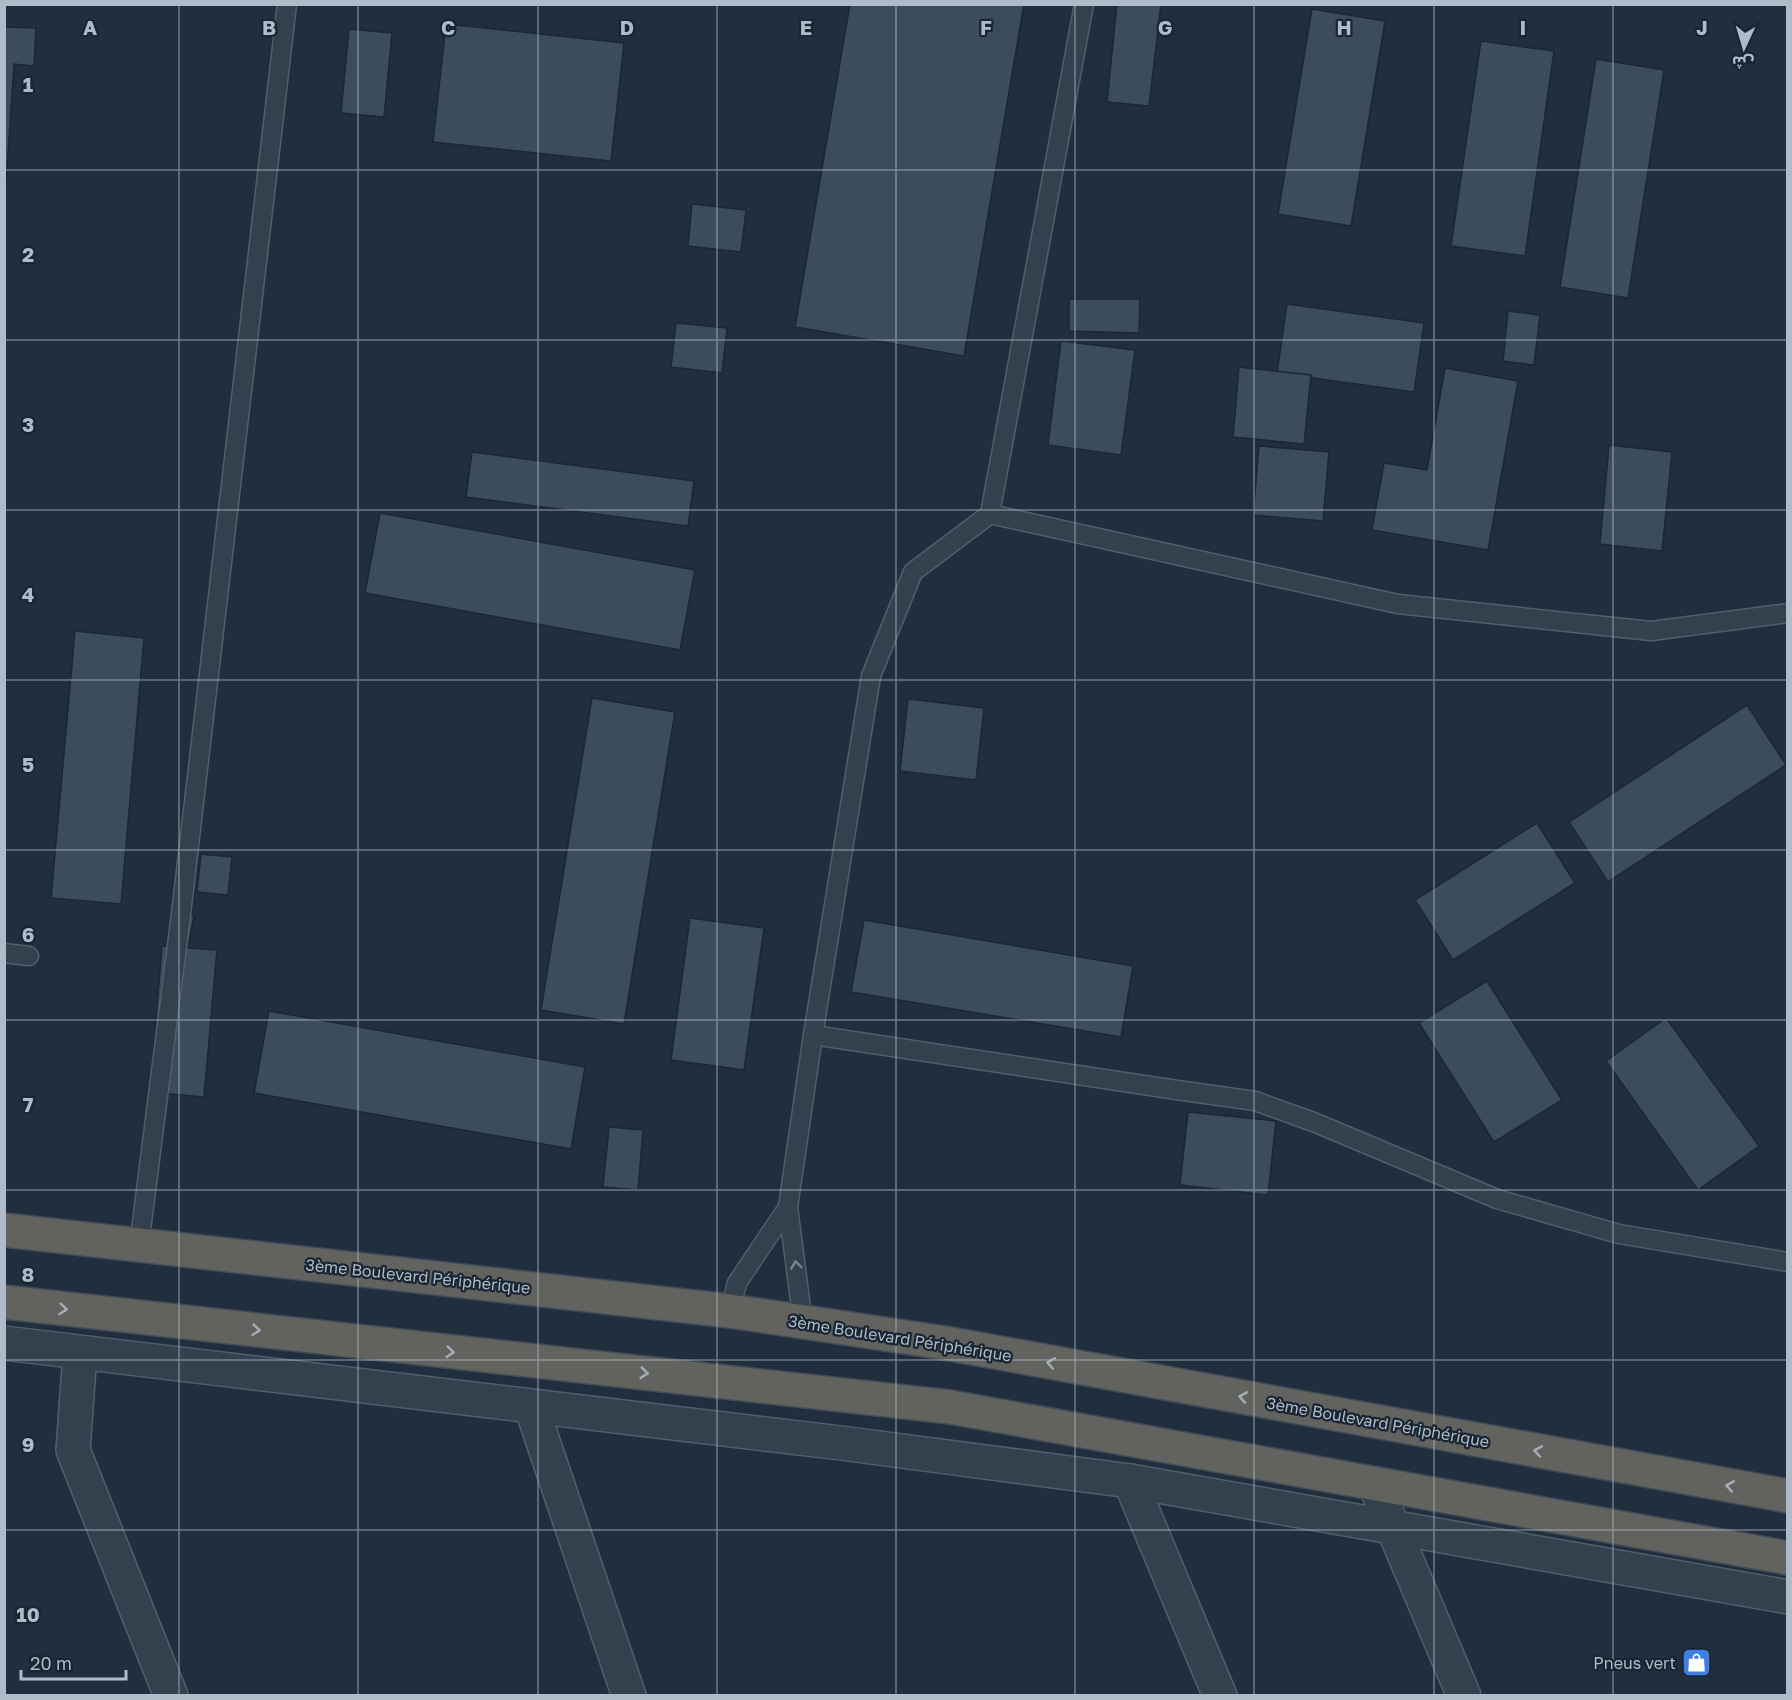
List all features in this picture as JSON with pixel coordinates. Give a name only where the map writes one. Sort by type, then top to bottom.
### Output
[{"type":"highway","name":"3ème Boulevard Périphérique","points":[[4,1230],[730,1311],[945,1343],[1788,1496]]},
{"type":"highway","points":[[4,1302],[950,1407],[1788,1558]]},
{"type":"street","points":[[4,1343],[841,1443],[1130,1480],[1788,1597]]},
{"type":"street","points":[[80,1353],[73,1450],[171,1695]]},
{"type":"street","points":[[531,1406],[629,1695]]},
{"type":"street","points":[[1130,1480],[1220,1695]]},
{"type":"street","points":[[1375,1485],[1464,1695]]},
{"type":"lane","points":[[139,1246],[182,902],[287,4]]},
{"type":"lane","points":[[803,1323],[788,1207],[813,1035],[871,676],[913,572],[990,514],[1084,4]]},
{"type":"lane","points":[[990,514],[1398,604],[1651,631],[1788,613]]},
{"type":"lane","points":[[4,953],[29,956]]},
{"type":"lane","points":[[813,1035],[1255,1101],[1316,1123],[1497,1200],[1619,1234],[1788,1262]]},
{"type":"lane","points":[[730,1311],[737,1283],[788,1207]]},
{"type":"building","points":[[850,4],[1024,4],[964,356],[795,327]]},
{"type":"building","points":[[1117,4],[1161,4],[1149,106],[1107,102]]},
{"type":"building","points":[[1312,9],[1385,21],[1351,226],[1278,214]]},
{"type":"building","points":[[446,24],[624,43],[611,161],[433,142]]},
{"type":"building","points":[[4,27],[36,28],[34,66],[14,64],[4,213]]},
{"type":"building","points":[[349,29],[392,33],[384,117],[341,113]]},
{"type":"building","points":[[1481,41],[1554,51],[1525,256],[1451,246]]},
{"type":"building","points":[[1596,59],[1664,70],[1628,298],[1560,287]]},
{"type":"building","points":[[692,204],[746,210],[741,252],[688,246]]},
{"type":"building","points":[[1069,299],[1140,299],[1139,333],[1069,331]]},
{"type":"building","points":[[1287,304],[1424,323],[1414,392],[1277,373]]},
{"type":"building","points":[[1508,311],[1540,315],[1534,365],[1503,361]]},
{"type":"building","points":[[676,323],[727,328],[722,373],[671,367]]},
{"type":"building","points":[[1061,341],[1135,350],[1121,455],[1048,445]]},
{"type":"building","points":[[1239,367],[1311,375],[1304,444],[1233,437]]},
{"type":"building","points":[[1445,368],[1518,381],[1488,550],[1372,530],[1384,463],[1427,470]]},
{"type":"building","points":[[1609,445],[1672,452],[1662,551],[1600,544]]},
{"type":"building","points":[[1259,446],[1329,452],[1323,521],[1253,515]]},
{"type":"building","points":[[472,452],[694,481],[688,526],[466,497]]},
{"type":"building","points":[[380,513],[695,570],[680,650],[365,593]]},
{"type":"building","points":[[75,631],[144,638],[121,904],[51,898]]},
{"type":"building","points":[[592,698],[675,712],[624,1024],[541,1010]]},
{"type":"building","points":[[908,699],[984,708],[976,780],[900,771]]},
{"type":"building","points":[[1747,705],[1786,765],[1608,882],[1569,822]]},
{"type":"building","points":[[1537,823],[1575,883],[1453,960],[1415,900]]},
{"type":"building","points":[[201,854],[232,857],[228,895],[197,892]]},
{"type":"building","points":[[178,913],[194,916],[189,942],[173,939]]},
{"type":"building","points":[[690,918],[764,928],[744,1070],[671,1060]]},
{"type":"building","points":[[864,920],[1133,966],[1121,1037],[851,992]]},
{"type":"building","points":[[162,946],[217,950],[204,1097],[150,1092]]},
{"type":"building","points":[[1487,981],[1562,1100],[1494,1142],[1419,1023]]},
{"type":"building","points":[[269,1011],[585,1067],[571,1149],[254,1093]]},
{"type":"building","points":[[1666,1018],[1759,1146],[1698,1190],[1606,1061]]},
{"type":"building","points":[[1188,1112],[1276,1121],[1268,1195],[1180,1185]]},
{"type":"building","points":[[609,1127],[643,1130],[638,1190],[603,1187]]},
{"type":"place","name":"Pneus vert","points":[[1697,1663]]}]
